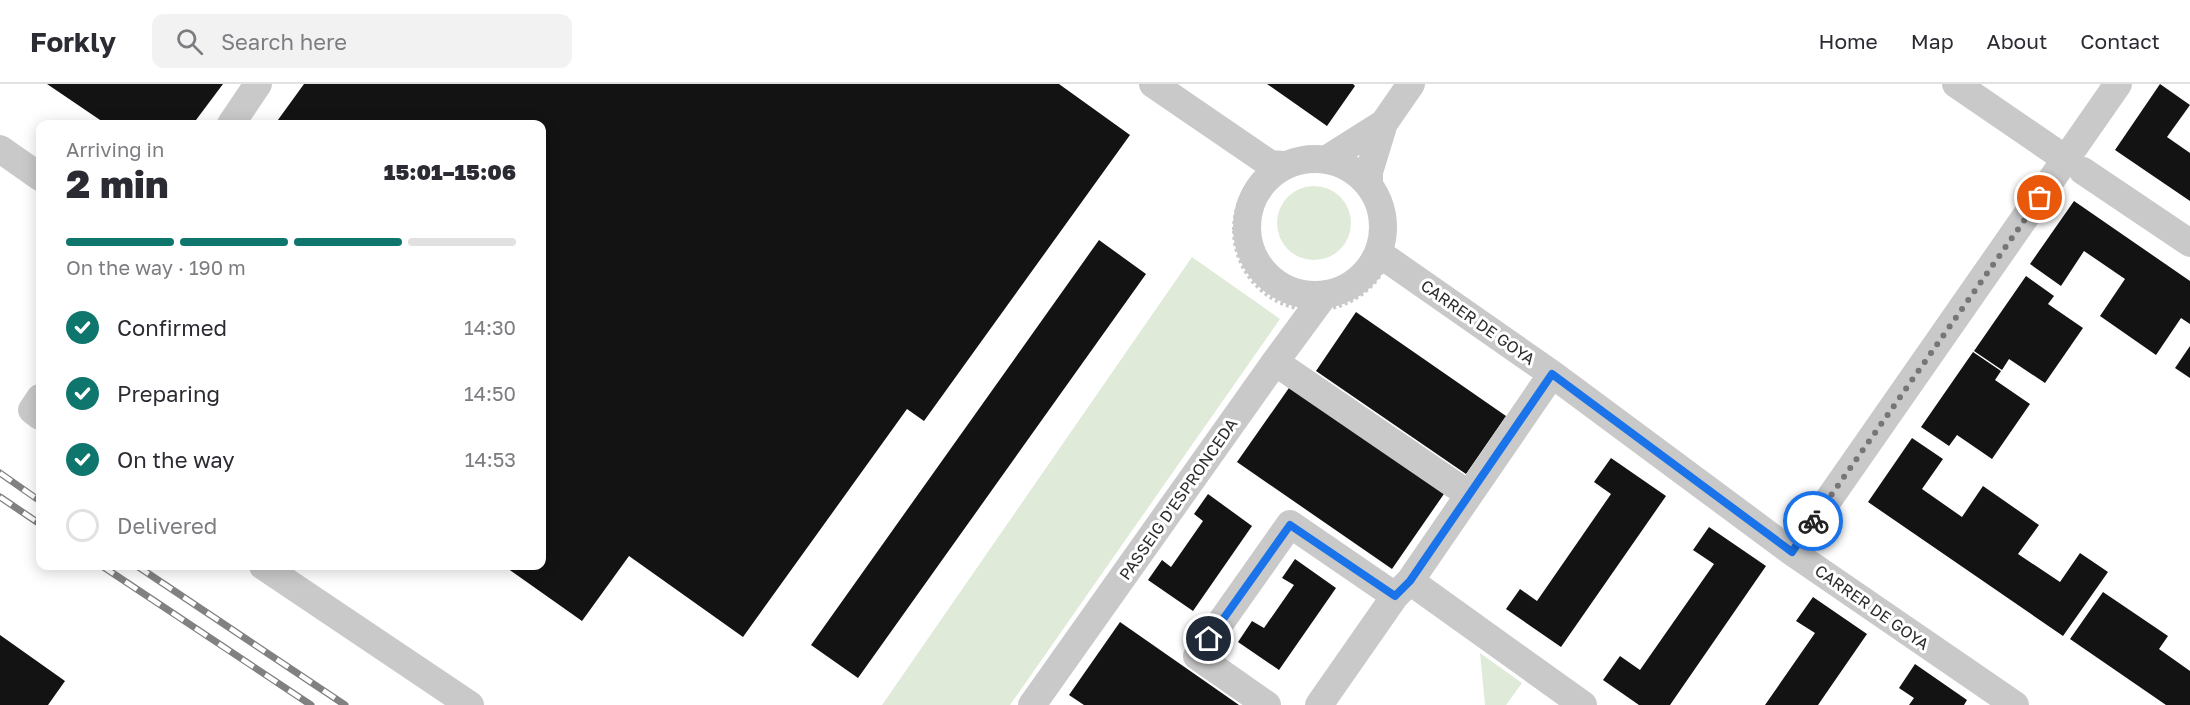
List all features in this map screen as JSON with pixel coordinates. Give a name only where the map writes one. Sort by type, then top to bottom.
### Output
[{"type":"street","points":[[234,120],[258,84]]},
{"type":"street","points":[[1153,84],[1297,160],[1350,167],[1369,183],[1382,210],[1384,223],[1380,254],[1368,271],[1350,286],[1319,302],[1273,281],[1257,263],[1248,241],[1246,224],[1251,201],[1264,180],[1297,160],[1384,123]]},
{"type":"street","points":[[1369,183],[1369,172],[1384,123],[1412,84]]},
{"type":"street","points":[[1956,84],[2190,243]]},
{"type":"street","points":[[1792,552],[2075,165],[2118,84]]},
{"type":"street","points":[[0,149],[36,174]]},
{"type":"street","name":"CARRER DE GOYA","points":[[1380,254],[1552,374],[1792,552],[2015,705]]},
{"type":"street","name":"PASSEIG D'ESPRONCEDA","points":[[1032,705],[1319,302]]},
{"type":"street","points":[[1275,362],[1468,494]]},
{"type":"street","points":[[1319,705],[1552,374]]},
{"type":"street","points":[[1267,705],[1197,656],[1290,525],[1402,589],[1583,705]]},
{"type":"street","points":[[269,570],[470,705]]},
{"type":"path","points":[[1297,160],[1255,177],[1243,193],[1236,212],[1234,232],[1237,252],[1245,271],[1258,287],[1274,300],[1293,308],[1319,302]]},
{"type":"green space","points":[[1314,186],[1335,192],[1345,202],[1351,223],[1345,244],[1335,254],[1314,260],[1293,254],[1283,244],[1277,223],[1283,202],[1293,192]]},
{"type":"green space","points":[[1192,257],[1280,319],[1010,705],[882,705]]},
{"type":"green space","points":[[1480,653],[1522,683],[1506,705],[1485,705]]},
{"type":"building","points":[[47,84],[223,84],[196,120],[100,120]]},
{"type":"building","points":[[304,84],[1059,84],[1130,135],[924,421],[907,409],[743,637],[629,556],[582,621],[510,570],[546,570],[546,120],[278,120]]},
{"type":"building","points":[[1267,84],[1353,84],[1355,86],[1327,126]]},
{"type":"building","points":[[2160,84],[2190,105],[2167,137],[2190,153],[2190,201],[2115,150]]},
{"type":"building","points":[[2074,201],[2190,281],[2190,324],[2181,318],[2156,355],[2100,316],[2125,279],[2084,251],[2061,286],[2030,264]]},
{"type":"building","points":[[1099,240],[1146,274],[858,678],[811,645]]},
{"type":"building","points":[[2026,276],[2054,296],[2048,304],[2083,328],[2045,383],[2009,359],[2002,370],[1974,351]]},
{"type":"building","points":[[1356,312],[1506,416],[1466,474],[1316,371]]},
{"type":"building","points":[[2190,346],[2190,378],[2175,368]]},
{"type":"building","points":[[1973,352],[2001,371],[1995,380],[2030,404],[1992,459],[1957,435],[1949,446],[1921,427]]},
{"type":"building","points":[[1291,385],[1446,491],[1392,569],[1237,462]]},
{"type":"building","points":[[1912,438],[1943,459],[1922,489],[1962,517],[1983,486],[2039,525],[2018,554],[2060,582],[2080,553],[2108,572],[2063,636],[1868,502]]},
{"type":"building","points":[[1611,458],[1666,496],[1561,647],[1506,609],[1520,589],[1537,601],[1611,494],[1594,482]]},
{"type":"building","points":[[1208,494],[1252,526],[1193,611],[1148,580],[1162,560],[1171,567],[1203,521],[1194,514]]},
{"type":"building","points":[[1709,527],[1766,566],[1670,705],[1639,705],[1603,680],[1620,656],[1640,670],[1714,564],[1693,550]]},
{"type":"building","points":[[1295,559],[1336,588],[1279,670],[1238,642],[1252,621],[1264,628],[1294,585],[1282,578]]},
{"type":"building","points":[[2103,592],[2168,636],[2159,649],[2190,671],[2190,705],[2166,705],[2070,639]]},
{"type":"building","points":[[1813,597],[1867,634],[1818,705],[1765,705],[1815,633],[1796,621]]},
{"type":"building","points":[[1120,622],[1239,705],[1084,705],[1069,695]]},
{"type":"building","points":[[0,635],[65,681],[48,705],[0,705]]},
{"type":"building","points":[[1915,664],[1967,700],[1964,705],[1909,705],[1914,698],[1899,688]]},
{"type":"railway","points":[[0,473],[36,498]]},
{"type":"railway","points":[[0,497],[36,521]]},
{"type":"railway","points":[[108,570],[311,705]]},
{"type":"railway","points":[[143,570],[345,705]]},
{"type":"way so far","points":[[1813,521],[2040,198]]},
{"type":"route","points":[[1209,639],[1290,525],[1395,596],[1410,581],[1552,374],[1792,552],[1813,521]]}]
